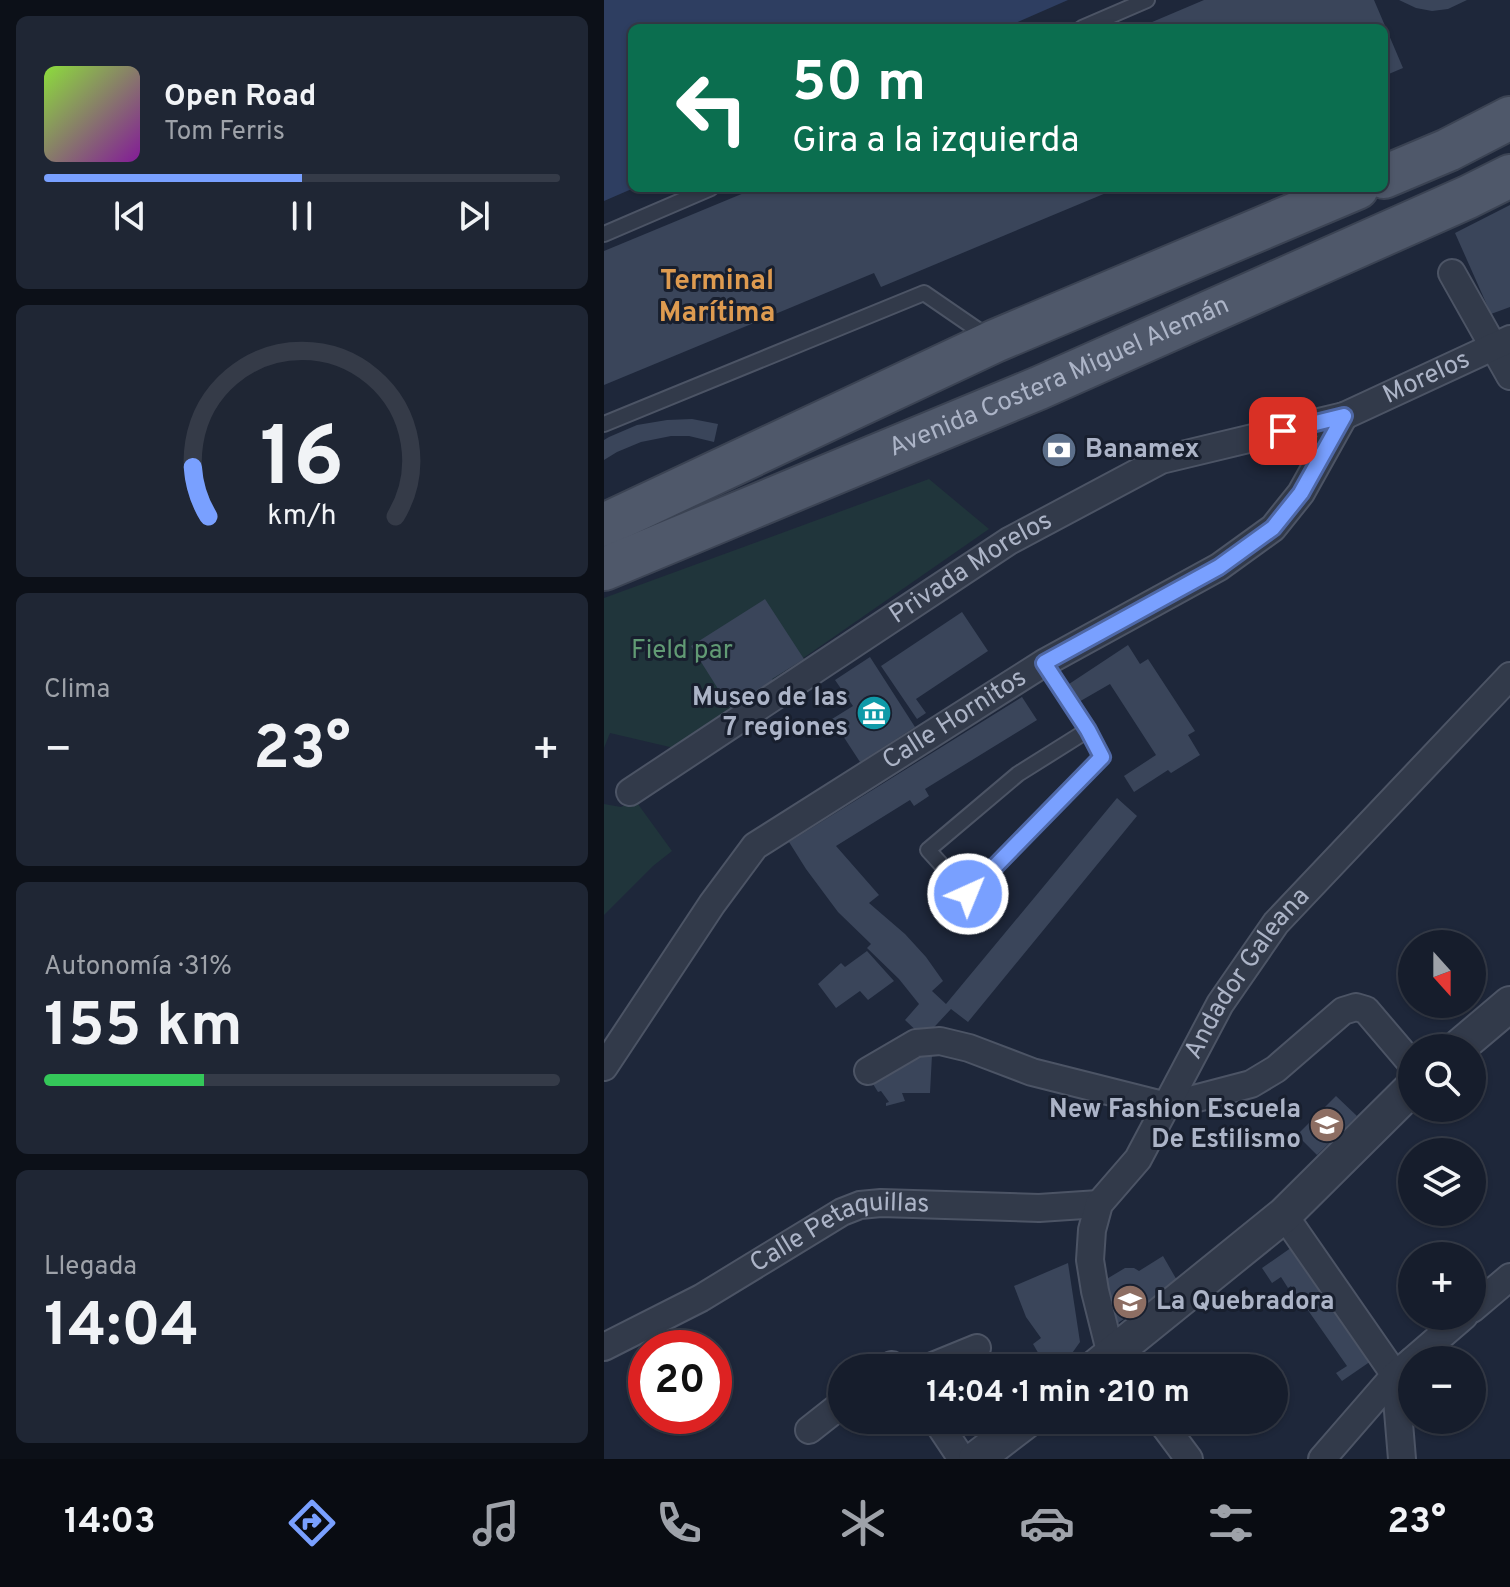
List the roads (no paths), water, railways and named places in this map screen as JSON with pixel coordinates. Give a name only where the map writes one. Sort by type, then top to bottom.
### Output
[{"type":"main road","points":[[1388,175],[1448,150],[1510,118]]},
{"type":"main road","name":"Avenida Costera Miguel Alemán","points":[[604,569],[1039,388],[1510,176]]},
{"type":"main road","name":"Avenida Costera Miguel Alemán","points":[[604,525],[995,341],[1348,192]]},
{"type":"street","points":[[1452,273],[1502,343],[1510,376]]},
{"type":"street","name":"Morelos","points":[[1344,416],[1502,343]]},
{"type":"street","name":"Calle Hornitos","points":[[604,1067],[712,904],[755,846],[1044,663],[1219,567],[1273,528],[1301,493],[1344,416]]},
{"type":"street","name":"Privada Morelos","points":[[630,792],[1009,541],[1161,460],[1344,416]]},
{"type":"street","name":"Andador Galeana","points":[[1107,1354],[1090,1260],[1092,1230],[1099,1204],[1138,1159],[1220,1004],[1276,923],[1510,676]]},
{"type":"street","points":[[1475,1034],[1510,1004]]},
{"type":"street","points":[[868,1071],[916,1043],[940,1041],[969,1048],[1032,1072],[1167,1106],[1251,1084],[1276,1069],[1343,1011],[1356,1007],[1366,1010],[1398,1048]]},
{"type":"street","points":[[1121,1354],[1284,1215],[1398,1102]]},
{"type":"street","name":"Calle Petaquillas","points":[[604,1347],[701,1298],[842,1212],[860,1205],[1039,1208],[1099,1204]]},
{"type":"street","points":[[1284,1215],[1398,1354]]},
{"type":"street","points":[[1486,1297],[1510,1277]]},
{"type":"street","points":[[1429,1346],[1448,1330]]},
{"type":"street","points":[[962,1354],[977,1348]]},
{"type":"street","points":[[1322,1459],[1398,1375]]},
{"type":"street","points":[[809,1430],[828,1415]]},
{"type":"street","points":[[945,1434],[962,1459]]},
{"type":"street","points":[[976,1459],[1009,1434]]},
{"type":"street","points":[[1170,1434],[1189,1459]]},
{"type":"street","points":[[1402,1459],[1403,1434]]},
{"type":"lane","points":[[1091,24],[1147,0]]},
{"type":"lane","points":[[604,234],[702,192]]},
{"type":"lane","points":[[604,424],[924,293],[995,341]]},
{"type":"lane","points":[[1044,663],[1088,730],[1102,757],[968,894],[928,850],[1018,774],[1088,730]]},
{"type":"water","points":[[604,0],[1068,0],[1013,24],[628,24],[628,191],[604,201]]},
{"type":"place","name":"Banamex","points":[[1059,450]]},
{"type":"place","name":"Museo de las 7 regiones","points":[[874,713]]},
{"type":"place","name":"New Fashion Escuela De Estilismo","points":[[1327,1125]]},
{"type":"place","name":"La Quebradora","points":[[1130,1302]]},
{"type":"district","name":"Terminal Marítima","points":[[717,298]]},
{"type":"park label","name":"Field par","points":[[682,651]]}]
